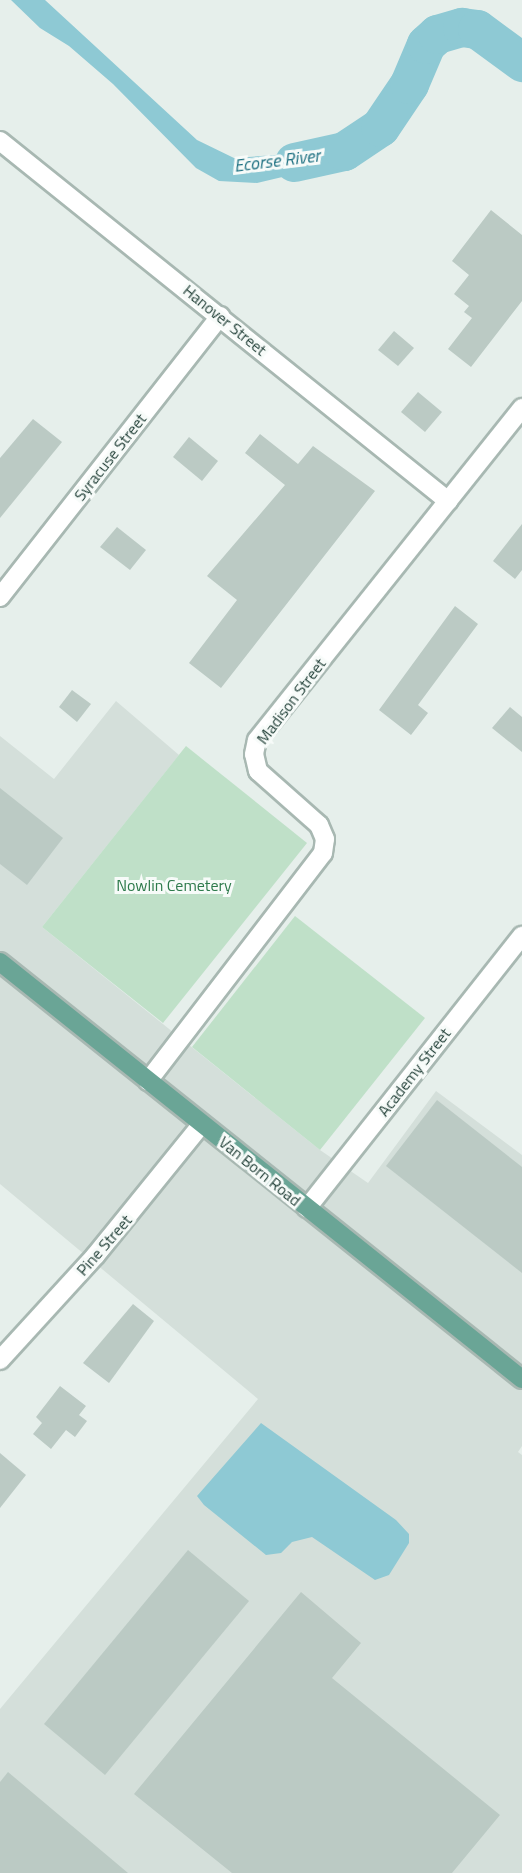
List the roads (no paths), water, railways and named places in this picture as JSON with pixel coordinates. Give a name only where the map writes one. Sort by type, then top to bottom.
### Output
[{"type":"main road","name":"Van Born Road","points":[[0,962],[522,1378]]},
{"type":"street","name":"Hanover Street","points":[[0,141],[448,501]]},
{"type":"street","name":"Syracuse Street","points":[[0,597],[220,316]]},
{"type":"street","name":"Madison Street","points":[[148,1081],[323,853],[325,839],[319,825],[258,771],[254,754],[257,740],[522,408]]},
{"type":"street","name":"Academy Street","points":[[307,1208],[522,936]]},
{"type":"street","name":"Pine Street","points":[[0,1360],[96,1256],[202,1124]]},
{"type":"water","points":[[11,0],[45,0],[197,140],[234,158],[302,153],[343,145],[350,161],[257,183],[219,181],[196,168],[113,84],[69,46],[40,28]]},
{"type":"water","points":[[261,1423],[396,1520],[409,1534],[409,1543],[389,1575],[375,1580],[312,1537],[292,1542],[281,1553],[266,1555],[204,1505],[197,1496]]},
{"type":"waterway","name":"Ecorse River","points":[[294,162],[344,151],[380,127],[409,84],[426,44],[437,34],[462,27],[477,29],[522,62]]},
{"type":"park label","name":"Nowlin Cemetery","points":[[174,885]]}]
